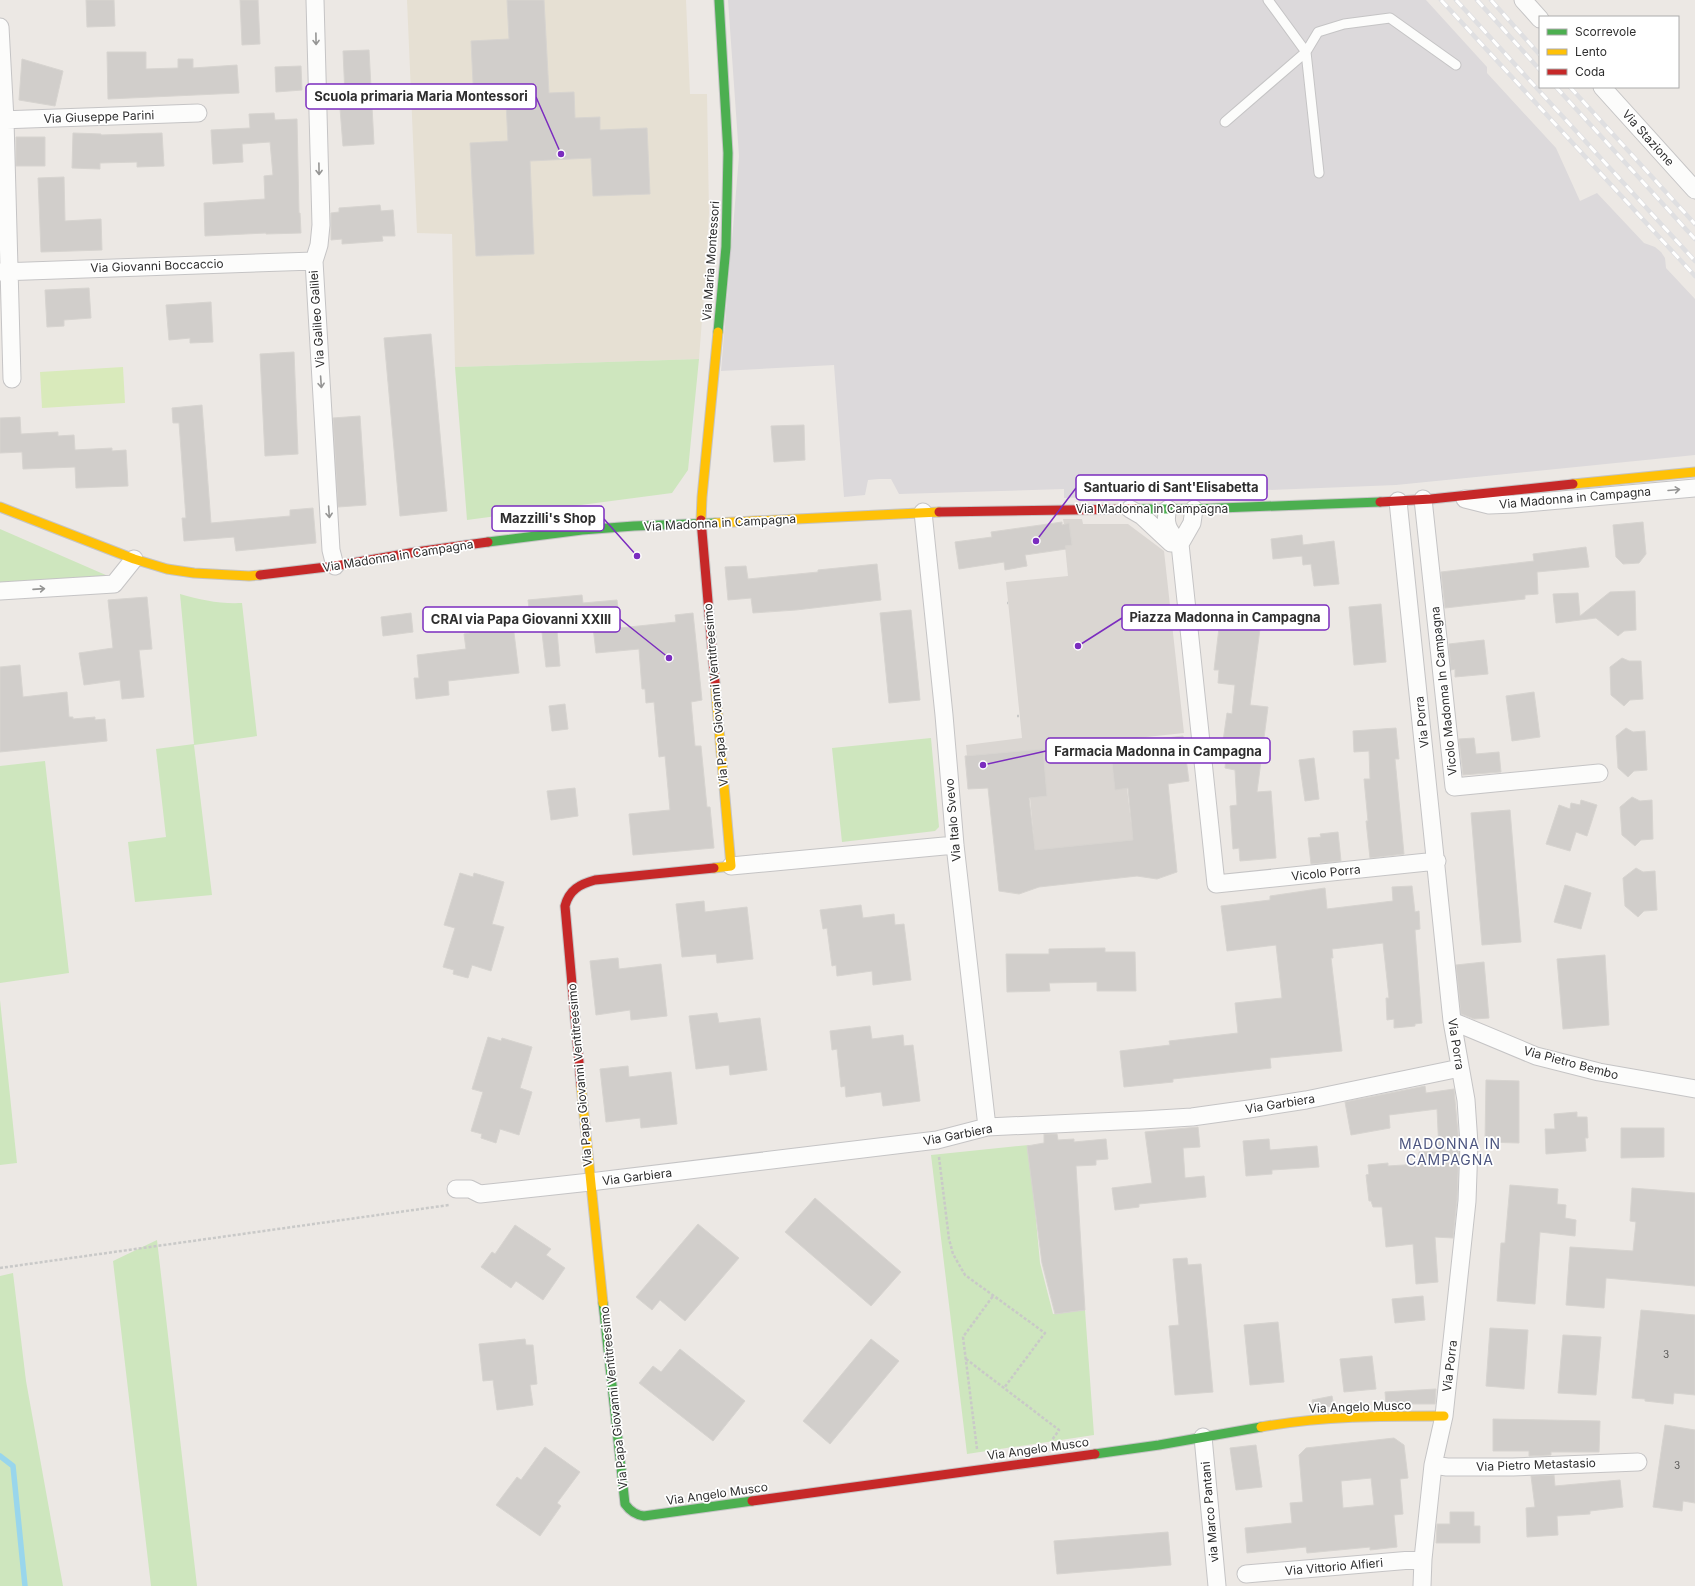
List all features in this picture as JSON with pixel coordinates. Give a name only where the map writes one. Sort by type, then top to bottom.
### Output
[{"type":"street","name":"Via Galileo Galilei","points":[[315,0],[321,225],[319,245],[314,261],[331,550],[335,566]]},
{"type":"street","name":"Via Maria Montessori","points":[[701,524],[702,496],[726,247],[728,153],[719,0]]},
{"type":"street","points":[[1523,0],[1539,18]]},
{"type":"street","points":[[0,26],[3,120],[4,272],[12,379]]},
{"type":"street","name":"Via Stazione","points":[[1603,88],[1695,190]]},
{"type":"street","name":"Via Giuseppe Parini","points":[[3,120],[198,113]]},
{"type":"street","name":"Via Giovanni Boccaccio","points":[[4,272],[314,261]]},
{"type":"street","name":"Via Madonna in Campagna","points":[[0,507],[134,559],[167,568],[221,576],[249,576],[335,566],[424,551],[582,530],[634,526],[701,524],[923,512],[1194,509],[1398,501],[1695,472]]},
{"type":"street","name":"Via Madonna in Campagna","points":[[1455,496],[1489,505],[1695,488]]},
{"type":"street","name":"Vicolo Madonna In Campagna","points":[[1423,499],[1454,787],[1599,773]]},
{"type":"street","name":"Via Porra","points":[[1398,501],[1437,861],[1452,1021],[1466,1100],[1468,1144],[1467,1202],[1444,1416],[1433,1465],[1423,1559],[1422,1586]]},
{"type":"street","points":[[1130,509],[1181,548]]},
{"type":"street","points":[[1168,509],[1166,520],[1167,527],[1181,548]]},
{"type":"street","points":[[1181,548],[1192,524],[1194,509]]},
{"type":"street","name":"Via Italo Svevo","points":[[923,512],[955,845],[987,1127]]},
{"type":"street","name":"Via Papa Giovanni Ventitreesimo","points":[[701,524],[731,866]]},
{"type":"street","name":"Vicolo Porra","points":[[1181,548],[1216,884],[1437,861]]},
{"type":"street","points":[[0,591],[114,584],[134,559]]},
{"type":"street","name":"Via Papa Giovanni Ventitreesimo","points":[[636,1515],[629,1510],[625,1504],[590,1182],[565,914],[566,898],[571,891],[578,886],[595,880],[955,845]]},
{"type":"street","name":"Via Pietro Bembo","points":[[1452,1021],[1536,1056],[1599,1072],[1695,1089]]},
{"type":"street","name":"Via Garbiera","points":[[456,1189],[470,1189],[480,1194],[590,1182],[937,1140],[987,1127],[1192,1117],[1306,1100],[1460,1068]]},
{"type":"street","name":"Via Angelo Musco","points":[[636,1515],[644,1516],[1045,1461],[1296,1422],[1365,1416],[1444,1416]]},
{"type":"street","name":"via Marco Pantani","points":[[1202,1437],[1217,1586]]},
{"type":"street","name":"Via Pietro Metastasio","points":[[1433,1465],[1447,1467],[1513,1467],[1638,1462]]},
{"type":"street","name":"Via Vittorio Alfieri","points":[[1246,1574],[1423,1559]]},
{"type":"lane","points":[[1268,0],[1306,52],[1318,173]]},
{"type":"lane","points":[[1225,122],[1306,52],[1318,32],[1344,24],[1390,18],[1456,65]]},
{"type":"path","points":[[937,1140],[949,1239],[953,1254],[965,1275],[1045,1333],[1004,1388]]},
{"type":"path","points":[[0,1268],[456,1204],[456,1189]]},
{"type":"path","points":[[980,1470],[963,1337],[993,1296]]},
{"type":"path","points":[[966,1359],[1059,1430],[1043,1451],[1045,1461]]},
{"type":"shaded area","points":[[407,0],[686,0],[690,94],[707,94],[709,213],[699,359],[455,367],[452,234],[417,233]]},
{"type":"shaded area","points":[[728,0],[1426,0],[1487,67],[1487,73],[1556,148],[1580,201],[1597,193],[1644,243],[1655,247],[1661,252],[1665,258],[1666,268],[1695,299],[1695,455],[1396,485],[1064,498],[1064,489],[899,494],[891,479],[879,479],[868,480],[865,495],[844,497],[834,365],[721,371],[739,156]]},
{"type":"shaded area","points":[[1063,519],[1082,519],[1083,524],[1128,524],[1164,551],[1184,733],[1109,741],[1115,789],[1127,788],[1133,840],[1035,850],[1030,798],[1047,796],[1043,749],[967,756],[966,745],[1022,738],[1006,582],[1068,576],[1065,546],[1072,545],[1069,524],[1064,524]]},
{"type":"green space","points":[[699,359],[688,470],[672,493],[467,520],[455,367]]},
{"type":"green space","points":[[123,367],[125,403],[42,408],[40,372]]},
{"type":"green space","points":[[0,529],[108,576],[0,583]]},
{"type":"green space","points":[[180,594],[210,601],[242,603],[257,736],[194,745],[212,895],[135,902],[128,842],[166,837],[156,749],[194,744]]},
{"type":"green space","points":[[931,738],[939,827],[935,831],[842,842],[832,748]]},
{"type":"green space","points":[[45,761],[69,973],[0,983],[0,766]]},
{"type":"green space","points":[[0,1000],[17,1163],[0,1165]]},
{"type":"green space","points":[[1029,1145],[1040,1263],[1053,1314],[1085,1310],[1094,1435],[967,1454],[931,1155]]},
{"type":"green space","points":[[157,1240],[197,1586],[151,1586],[113,1261]]},
{"type":"green space","points":[[13,1273],[26,1381],[63,1586],[0,1586],[0,1276]]},
{"type":"building","points":[[86,0],[114,0],[115,26],[87,27]]},
{"type":"building","points":[[240,0],[258,0],[260,44],[242,45]]},
{"type":"building","points":[[507,0],[544,0],[549,93],[574,92],[575,118],[600,117],[600,130],[647,128],[650,194],[593,196],[591,158],[530,161],[534,254],[476,256],[470,143],[508,141],[506,102],[474,103],[471,41],[509,39]]},
{"type":"building","points":[[369,50],[374,144],[343,146],[339,96],[345,95],[343,51]]},
{"type":"building","points":[[107,52],[146,52],[146,69],[178,68],[178,59],[193,59],[193,68],[237,65],[239,93],[108,99]]},
{"type":"building","points":[[22,59],[63,71],[55,106],[19,100]]},
{"type":"building","points":[[301,66],[302,90],[276,92],[275,67]]},
{"type":"building","points":[[274,113],[275,120],[297,119],[299,213],[301,233],[205,236],[204,203],[265,199],[264,176],[273,175],[270,142],[242,144],[243,162],[213,164],[211,130],[250,128],[249,114]]},
{"type":"building","points":[[73,133],[101,135],[162,133],[164,166],[137,167],[137,162],[100,163],[100,169],[72,168]]},
{"type":"building","points":[[16,137],[45,137],[45,166],[16,166]]},
{"type":"building","points":[[64,177],[65,221],[101,219],[102,250],[41,252],[38,178]]},
{"type":"building","points":[[380,205],[381,211],[393,210],[395,236],[382,236],[383,241],[342,244],[342,239],[331,240],[331,213],[339,212],[339,208]]},
{"type":"building","points":[[89,288],[91,318],[64,320],[64,326],[47,327],[45,290]]},
{"type":"building","points":[[211,302],[213,342],[190,343],[190,338],[169,340],[166,305]]},
{"type":"building","points":[[431,334],[447,511],[400,516],[384,338]]},
{"type":"building","points":[[294,352],[298,454],[265,456],[260,354]]},
{"type":"building","points":[[202,405],[211,523],[290,516],[290,510],[313,508],[316,543],[236,551],[234,537],[184,541],[182,518],[186,518],[179,423],[173,423],[172,408]]},
{"type":"building","points":[[360,416],[366,505],[338,507],[333,418]]},
{"type":"building","points":[[20,417],[21,434],[58,432],[58,436],[74,435],[75,450],[112,448],[112,451],[126,450],[128,486],[76,488],[75,467],[23,469],[22,452],[0,453],[0,418]]},
{"type":"building","points":[[804,425],[805,460],[774,462],[771,426]]},
{"type":"building","points":[[1062,522],[1062,525],[1069,523],[1072,545],[1065,546],[1066,549],[1025,555],[1027,566],[1005,570],[1004,562],[959,569],[955,542],[992,537],[991,532]]},
{"type":"building","points":[[1643,522],[1646,554],[1639,563],[1623,564],[1616,557],[1613,525]]},
{"type":"building","points":[[1302,535],[1303,545],[1334,541],[1339,584],[1314,586],[1311,564],[1303,565],[1302,556],[1273,559],[1271,539]]},
{"type":"building","points":[[1586,547],[1589,567],[1537,572],[1538,594],[1525,595],[1525,599],[1445,608],[1441,572],[1534,561],[1533,554]]},
{"type":"building","points":[[877,564],[881,600],[796,610],[753,613],[751,598],[728,600],[725,567],[746,566],[748,579]]},
{"type":"building","points":[[1635,591],[1636,630],[1624,631],[1618,636],[1596,618],[1556,623],[1553,594],[1578,593],[1580,616],[1610,592]]},
{"type":"building","points":[[582,595],[583,603],[617,600],[620,628],[676,622],[675,615],[693,613],[702,700],[691,702],[695,746],[701,746],[707,807],[710,807],[714,848],[633,855],[629,814],[670,810],[665,756],[659,757],[654,702],[646,703],[645,689],[642,689],[639,649],[596,653],[593,627],[557,631],[560,666],[546,667],[541,624],[531,625],[528,600]]},
{"type":"building","points":[[147,597],[152,649],[139,650],[144,697],[122,699],[120,680],[84,685],[79,653],[113,648],[108,600]]},
{"type":"building","points":[[1381,604],[1386,662],[1354,665],[1349,607]]},
{"type":"building","points":[[911,610],[920,700],[889,703],[880,613]]},
{"type":"building","points":[[411,613],[413,632],[383,636],[381,617]]},
{"type":"building","points":[[1226,617],[1261,621],[1250,705],[1268,707],[1257,792],[1271,791],[1276,858],[1240,861],[1239,848],[1233,849],[1230,806],[1237,805],[1235,770],[1225,768],[1226,756],[1221,755],[1227,713],[1232,714],[1235,685],[1218,683],[1219,670],[1214,670],[1219,628],[1224,628]]},
{"type":"building","points":[[513,625],[519,673],[448,681],[449,695],[416,699],[414,678],[419,678],[417,655],[466,649],[464,634],[470,633],[469,631]]},
{"type":"building","points":[[1484,640],[1488,674],[1455,677],[1455,669],[1451,670],[1449,644]]},
{"type":"building","points":[[1622,658],[1629,661],[1641,661],[1643,699],[1630,700],[1624,706],[1611,695],[1610,667]]},
{"type":"building","points":[[20,665],[23,697],[67,692],[69,717],[73,717],[73,719],[95,717],[95,720],[105,719],[107,741],[0,752],[0,667]]},
{"type":"building","points":[[1534,692],[1540,737],[1512,741],[1506,696]]},
{"type":"building","points":[[565,704],[568,729],[552,731],[549,706]]},
{"type":"building","points":[[1396,728],[1399,759],[1395,759],[1404,854],[1370,858],[1364,779],[1370,779],[1369,751],[1354,752],[1353,731]]},
{"type":"building","points":[[1626,728],[1633,732],[1645,731],[1647,770],[1634,771],[1628,777],[1618,768],[1616,736]]},
{"type":"building","points":[[1183,736],[1189,781],[1168,784],[1177,872],[1157,879],[1137,876],[1039,887],[1019,894],[999,891],[988,788],[968,789],[965,756],[1043,749],[1047,796],[1029,798],[1035,850],[1133,840],[1128,788],[1115,790],[1110,745]]},
{"type":"building","points":[[1474,738],[1476,754],[1499,752],[1501,772],[1463,775],[1459,739]]},
{"type":"building","points":[[1314,758],[1319,799],[1305,801],[1299,760]]},
{"type":"building","points":[[575,788],[578,816],[551,820],[547,791]]},
{"type":"building","points":[[1632,797],[1640,801],[1652,800],[1653,839],[1641,840],[1635,846],[1622,835],[1620,807]]},
{"type":"building","points":[[1581,800],[1597,805],[1587,836],[1576,832],[1570,851],[1546,844],[1559,805],[1570,809],[1571,803],[1580,805]]},
{"type":"building","points":[[1510,810],[1521,942],[1482,945],[1471,813]]},
{"type":"building","points":[[1338,832],[1341,861],[1311,864],[1308,838],[1321,837],[1320,834]]},
{"type":"building","points":[[1636,868],[1643,872],[1655,871],[1657,910],[1644,911],[1638,917],[1625,906],[1623,878]]},
{"type":"building","points":[[460,873],[473,877],[474,873],[504,882],[492,924],[504,927],[491,971],[472,965],[468,978],[453,974],[454,970],[443,967],[455,928],[444,925]]},
{"type":"building","points":[[1565,885],[1591,893],[1581,929],[1554,922]]},
{"type":"building","points":[[1412,886],[1415,912],[1419,911],[1420,929],[1415,930],[1422,1023],[1415,1024],[1415,1026],[1394,1028],[1394,1019],[1387,1020],[1386,998],[1389,998],[1383,943],[1332,949],[1333,958],[1331,958],[1342,1051],[1270,1058],[1271,1068],[1173,1079],[1173,1082],[1124,1087],[1120,1051],[1170,1045],[1169,1041],[1238,1033],[1235,1003],[1282,998],[1276,945],[1227,951],[1221,906],[1270,900],[1270,896],[1325,888],[1327,909],[1393,901],[1392,887]]},
{"type":"building","points":[[704,901],[705,912],[747,907],[753,959],[717,963],[716,954],[682,957],[676,904]]},
{"type":"building","points":[[861,905],[863,918],[894,914],[895,925],[904,924],[911,980],[873,985],[872,971],[837,976],[836,965],[832,966],[827,928],[823,929],[820,910]]},
{"type":"building","points":[[1105,948],[1105,952],[1135,952],[1136,991],[1097,991],[1097,982],[1049,983],[1050,991],[1007,992],[1006,954],[1049,954],[1049,949]]},
{"type":"building","points":[[1605,955],[1609,1025],[1563,1029],[1557,959]]},
{"type":"building","points":[[618,958],[619,969],[661,964],[667,1016],[631,1020],[630,1010],[596,1015],[590,961]]},
{"type":"building","points":[[1484,962],[1489,1018],[1474,1019],[1461,1014],[1456,965]]},
{"type":"building","points":[[717,1013],[719,1023],[760,1018],[767,1070],[730,1075],[729,1065],[696,1069],[689,1016]]},
{"type":"building","points":[[870,1026],[872,1039],[903,1035],[904,1046],[913,1045],[920,1101],[883,1106],[881,1092],[846,1097],[845,1086],[841,1087],[837,1049],[832,1050],[830,1031]]},
{"type":"building","points":[[488,1037],[501,1041],[502,1038],[532,1047],[520,1088],[532,1092],[519,1135],[500,1129],[496,1143],[481,1138],[482,1134],[471,1131],[483,1092],[472,1089]]},
{"type":"building","points":[[628,1066],[629,1077],[671,1072],[677,1124],[641,1128],[640,1118],[606,1122],[600,1069]]},
{"type":"building","points":[[1486,1080],[1519,1081],[1519,1143],[1485,1142]]},
{"type":"building","points":[[1425,1086],[1426,1093],[1454,1089],[1459,1144],[1457,1200],[1453,1238],[1435,1237],[1438,1282],[1416,1284],[1413,1244],[1386,1247],[1382,1207],[1373,1207],[1371,1201],[1369,1201],[1366,1175],[1369,1174],[1368,1165],[1388,1163],[1388,1166],[1419,1164],[1419,1152],[1439,1151],[1437,1109],[1389,1115],[1390,1128],[1351,1135],[1345,1102]]},
{"type":"building","points":[[1577,1112],[1577,1117],[1587,1117],[1588,1138],[1585,1138],[1586,1151],[1546,1154],[1545,1129],[1555,1129],[1554,1114]]},
{"type":"building","points":[[1198,1127],[1200,1147],[1183,1148],[1185,1178],[1204,1176],[1206,1197],[1139,1204],[1139,1207],[1115,1210],[1112,1188],[1152,1183],[1145,1132]]},
{"type":"building","points":[[1621,1128],[1664,1128],[1664,1157],[1621,1158]]},
{"type":"building","points":[[1044,1134],[1057,1134],[1058,1140],[1074,1139],[1074,1142],[1106,1139],[1108,1159],[1096,1160],[1096,1165],[1076,1166],[1085,1310],[1055,1314],[1042,1263],[1027,1146],[1044,1143]]},
{"type":"building","points":[[1269,1139],[1270,1150],[1317,1146],[1319,1167],[1272,1170],[1272,1174],[1246,1176],[1243,1141]]},
{"type":"building","points":[[1510,1185],[1558,1189],[1557,1204],[1566,1205],[1565,1218],[1576,1220],[1575,1236],[1540,1232],[1535,1304],[1497,1301],[1501,1243],[1505,1243]]},
{"type":"building","points":[[1632,1188],[1695,1193],[1695,1286],[1606,1278],[1604,1308],[1566,1305],[1570,1247],[1633,1251],[1636,1222],[1630,1221]]},
{"type":"building","points":[[815,1198],[901,1272],[871,1306],[785,1232]]},
{"type":"building","points":[[698,1224],[739,1258],[685,1321],[660,1300],[652,1310],[636,1297]]},
{"type":"building","points":[[515,1225],[551,1249],[546,1255],[565,1268],[543,1300],[516,1281],[511,1288],[481,1267],[492,1252],[495,1254]]},
{"type":"building","points":[[1187,1258],[1188,1265],[1201,1264],[1213,1392],[1175,1395],[1169,1326],[1179,1325],[1173,1259]]},
{"type":"building","points":[[1423,1296],[1425,1320],[1395,1323],[1392,1299]]},
{"type":"building","points":[[1641,1310],[1695,1315],[1695,1395],[1674,1393],[1673,1404],[1632,1398]]},
{"type":"building","points":[[1278,1322],[1284,1382],[1250,1385],[1244,1325]]},
{"type":"building","points":[[1490,1328],[1528,1330],[1524,1389],[1486,1386]]},
{"type":"building","points":[[1563,1335],[1601,1337],[1596,1395],[1558,1393]]},
{"type":"building","points":[[525,1339],[526,1345],[533,1345],[537,1384],[530,1385],[533,1405],[497,1410],[493,1380],[483,1381],[479,1344]]},
{"type":"building","points":[[871,1339],[899,1361],[830,1444],[803,1421]]},
{"type":"building","points":[[680,1349],[745,1401],[713,1441],[639,1383],[653,1366],[661,1372]]},
{"type":"building","points":[[1372,1356],[1376,1389],[1344,1392],[1340,1359]]},
{"type":"building","points":[[1436,1389],[1435,1404],[1386,1404],[1385,1392]]},
{"type":"building","points":[[1332,1396],[1334,1406],[1313,1408],[1312,1400]]},
{"type":"building","points":[[1493,1419],[1600,1421],[1599,1452],[1551,1452],[1551,1455],[1529,1456],[1529,1451],[1493,1451]]},
{"type":"building","points":[[1665,1425],[1695,1430],[1695,1503],[1683,1501],[1682,1511],[1653,1507]]},
{"type":"building","points":[[1394,1438],[1404,1445],[1408,1478],[1400,1479],[1403,1514],[1394,1515],[1397,1547],[1370,1550],[1370,1547],[1307,1553],[1306,1547],[1247,1553],[1245,1528],[1292,1523],[1290,1503],[1303,1502],[1299,1455],[1306,1448]],"holes":[[[1371,1478],[1374,1505],[1343,1508],[1341,1481]]]},
{"type":"building","points":[[1256,1445],[1262,1487],[1236,1490],[1230,1448]]},
{"type":"building","points":[[545,1447],[580,1472],[557,1503],[561,1506],[540,1536],[496,1505],[517,1477],[521,1480]]},
{"type":"building","points":[[1554,1475],[1555,1486],[1620,1480],[1623,1507],[1590,1511],[1590,1514],[1557,1516],[1558,1535],[1527,1537],[1526,1508],[1535,1507],[1531,1476]]},
{"type":"building","points":[[1450,1512],[1474,1512],[1474,1526],[1480,1526],[1480,1543],[1436,1543],[1437,1524],[1450,1524]]},
{"type":"building","points":[[1168,1532],[1171,1565],[1057,1574],[1054,1541]]},
{"type":"waterway","points":[[0,1456],[13,1466],[25,1586]]},
{"type":"railway","points":[[1441,0],[1695,276]]},
{"type":"railway","points":[[1456,0],[1695,261]]},
{"type":"railway","points":[[1477,0],[1539,69]]},
{"type":"railway","points":[[1491,0],[1539,54]]},
{"type":"railway","points":[[1557,88],[1695,239]]},
{"type":"railway","points":[[1571,88],[1695,224]]},
{"type":"traffic: fast","points":[[718,332],[726,247],[728,153],[719,0]]},
{"type":"traffic: fast","points":[[1136,509],[1194,509],[1380,502]]},
{"type":"traffic: fast","points":[[488,542],[582,530],[634,526],[715,523]]},
{"type":"traffic: fast","points":[[603,1303],[625,1504],[633,1512],[644,1516],[752,1501]]},
{"type":"traffic: fast","points":[[1095,1454],[1159,1445],[1261,1427]]},
{"type":"traffic: slow","points":[[701,520],[718,332]]},
{"type":"traffic: slow","points":[[1573,484],[1695,472]]},
{"type":"traffic: slow","points":[[0,507],[134,559],[167,569],[194,573],[249,576],[260,575]]},
{"type":"traffic: slow","points":[[715,523],[939,512]]},
{"type":"traffic: slow","points":[[714,868],[731,866],[715,683]]},
{"type":"traffic: slow","points":[[581,1085],[603,1303]]},
{"type":"traffic: slow","points":[[1261,1427],[1284,1423],[1330,1419],[1444,1416]]},
{"type":"traffic: jam","points":[[1380,502],[1431,499],[1573,484]]},
{"type":"traffic: jam","points":[[939,512],[1136,509]]},
{"type":"traffic: jam","points":[[701,520],[715,683]]},
{"type":"traffic: jam","points":[[260,575],[335,566],[416,552],[488,542]]},
{"type":"traffic: jam","points":[[581,1085],[565,906],[569,896],[576,888],[595,880],[714,868]]},
{"type":"traffic: jam","points":[[752,1501],[1095,1454]]},
{"type":"place","name":"Scuola primaria Maria Montessori","points":[[561,154]]},
{"type":"place","name":"Santuario di Sant'Elisabetta","points":[[1036,541]]},
{"type":"place","name":"Mazzilli's Shop","points":[[637,556]]},
{"type":"place","name":"Piazza Madonna in Campagna","points":[[1078,646]]},
{"type":"place","name":"CRAI via Papa Giovanni XXIII","points":[[669,658]]},
{"type":"place","name":"Farmacia Madonna in Campagna","points":[[983,765]]},
{"type":"district","name":"MADONNA IN CAMPAGNA","points":[[1450,1152]]}]
